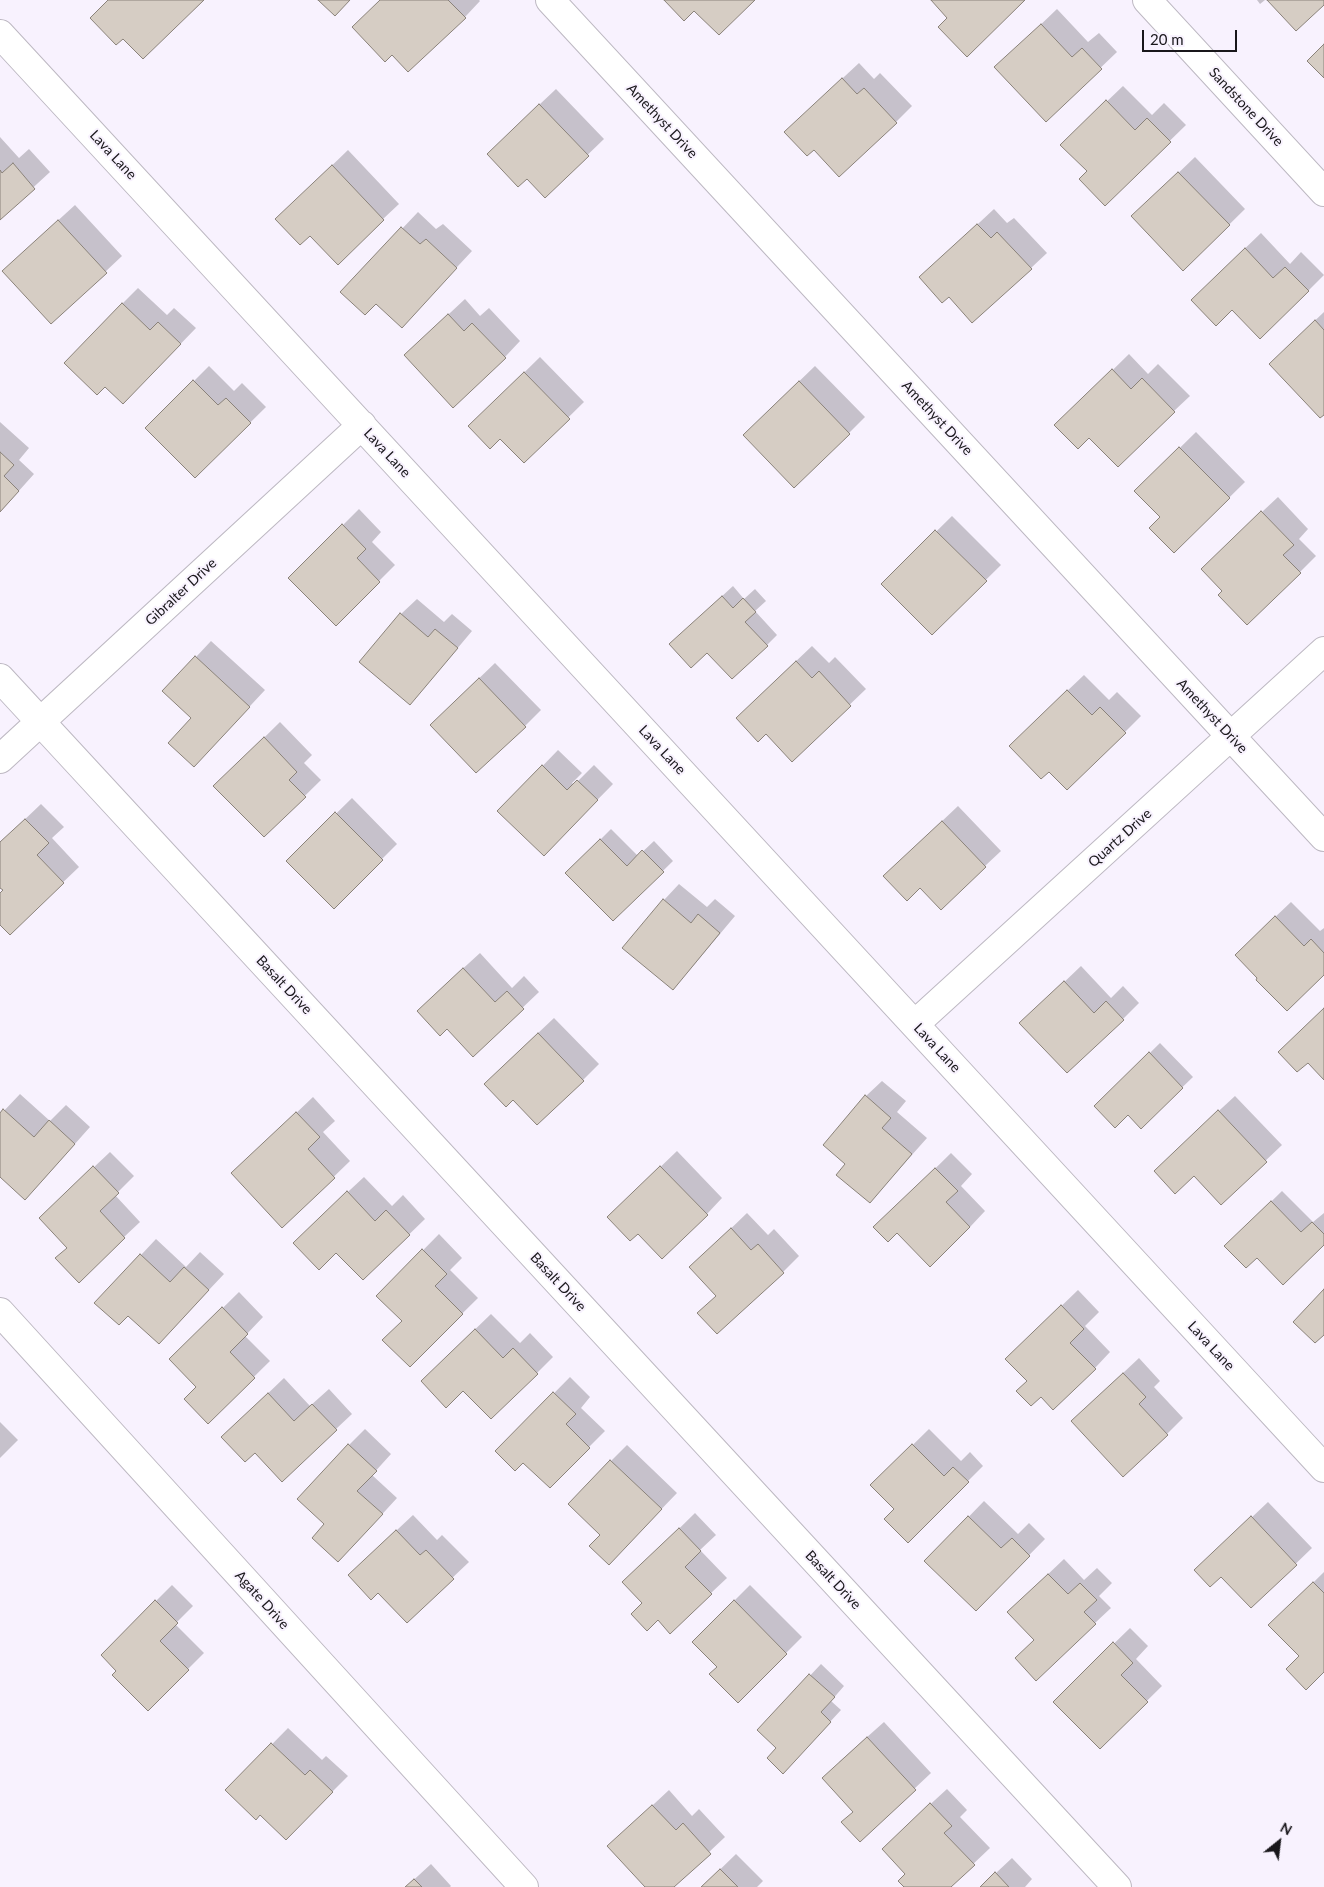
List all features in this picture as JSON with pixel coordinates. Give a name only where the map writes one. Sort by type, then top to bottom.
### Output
[{"type":"street","name":"Amethyst Drive","points":[[550,0],[1324,836]]},
{"type":"street","name":"Sandstone Drive","points":[[1148,0],[1324,192]]},
{"type":"street","name":"Lava Lane","points":[[0,34],[1324,1468]]},
{"type":"street","name":"Gibralter Drive","points":[[0,759],[362,426]]},
{"type":"street","name":"Quartz Drive","points":[[915,1024],[1324,651]]},
{"type":"street","name":"Basalt Drive","points":[[0,678],[1117,1887]]},
{"type":"street","name":"Agate Drive","points":[[0,1312],[524,1887]]},
{"type":"building","points":[[108,0],[204,0],[143,59],[123,39],[116,45],[90,18]]},
{"type":"building","points":[[318,0],[350,0],[335,16]]},
{"type":"building","points":[[380,0],[448,0],[466,18],[408,72],[392,55],[385,62],[352,27]]},
{"type":"building","points":[[664,0],[755,0],[719,35],[694,11],[684,21]]},
{"type":"building","points":[[931,0],[1025,0],[967,57],[938,27],[947,18]]},
{"type":"building","points":[[1267,0],[1324,0],[1324,5],[1296,31]]},
{"type":"building","points":[[1041,24],[1072,57],[1082,48],[1102,69],[1046,122],[994,67]]},
{"type":"building","points":[[1324,44],[1324,78],[1307,61]]},
{"type":"building","points":[[842,78],[857,94],[864,88],[897,123],[839,177],[814,150],[807,156],[784,132]]},
{"type":"building","points":[[1106,100],[1135,130],[1147,118],[1171,142],[1105,206],[1079,179],[1087,171],[1060,145]]},
{"type":"building","points":[[539,104],[589,156],[545,198],[527,179],[518,187],[487,154]]},
{"type":"building","points":[[13,163],[35,189],[0,220],[0,170],[2,173]]},
{"type":"building","points":[[332,165],[384,220],[338,265],[310,236],[300,245],[275,219]]},
{"type":"building","points":[[1178,172],[1230,225],[1183,271],[1131,216]]},
{"type":"building","points":[[58,220],[107,273],[51,324],[2,271]]},
{"type":"building","points":[[977,224],[991,238],[997,232],[1032,269],[972,323],[949,297],[942,303],[919,277]]},
{"type":"building","points":[[401,227],[420,244],[426,239],[457,268],[402,328],[376,304],[365,315],[340,292]]},
{"type":"building","points":[[1245,248],[1273,278],[1285,267],[1309,291],[1260,339],[1232,310],[1216,326],[1191,300]]},
{"type":"building","points":[[122,303],[150,330],[158,322],[181,344],[123,404],[105,387],[97,395],[64,363]]},
{"type":"building","points":[[448,314],[464,331],[472,323],[506,358],[453,408],[404,355]]},
{"type":"building","points":[[1315,320],[1324,330],[1324,415],[1320,418],[1269,364]]},
{"type":"building","points":[[1112,369],[1131,389],[1142,378],[1175,412],[1118,467],[1089,438],[1078,449],[1054,425]]},
{"type":"building","points":[[524,372],[570,419],[524,463],[500,439],[490,449],[468,426]]},
{"type":"building","points":[[193,380],[218,405],[226,398],[251,423],[195,478],[145,428]]},
{"type":"building","points":[[799,381],[850,434],[794,488],[743,435]]},
{"type":"building","points":[[1179,447],[1230,498],[1174,553],[1149,528],[1160,517],[1134,491]]},
{"type":"building","points":[[0,452],[14,465],[4,476],[19,491],[0,512]]},
{"type":"building","points":[[1261,511],[1294,545],[1283,555],[1301,573],[1247,625],[1218,595],[1222,591],[1201,569]]},
{"type":"building","points":[[342,524],[366,549],[357,558],[380,582],[336,626],[288,578]]},
{"type":"building","points":[[935,530],[987,581],[932,635],[881,584]]},
{"type":"building","points":[[722,596],[733,608],[743,598],[756,612],[745,622],[768,646],[732,679],[707,653],[691,668],[669,644]]},
{"type":"building","points":[[400,613],[428,637],[435,629],[458,648],[410,705],[359,662]]},
{"type":"building","points":[[195,656],[250,707],[194,767],[168,743],[191,718],[162,691]]},
{"type":"building","points":[[796,661],[812,678],[819,671],[851,706],[792,762],[766,734],[758,742],[736,718]]},
{"type":"building","points":[[479,678],[526,727],[476,773],[430,725]]},
{"type":"building","points":[[1067,690],[1092,715],[1100,707],[1126,733],[1067,790],[1049,772],[1041,779],[1009,746]]},
{"type":"building","points":[[264,737],[297,772],[289,780],[306,797],[264,837],[213,786]]},
{"type":"building","points":[[542,765],[567,790],[577,780],[598,800],[544,856],[497,811]]},
{"type":"building","points":[[335,812],[383,860],[334,909],[286,861]]},
{"type":"building","points":[[25,819],[49,843],[37,855],[64,883],[10,935],[0,925],[0,893],[3,890],[0,888],[0,842]]},
{"type":"building","points":[[942,821],[986,867],[941,910],[920,888],[907,901],[883,876]]},
{"type":"building","points":[[600,839],[627,866],[642,850],[664,872],[613,921],[565,873]]},
{"type":"building","points":[[663,899],[691,923],[698,914],[720,933],[673,990],[622,948]]},
{"type":"building","points":[[1275,916],[1304,946],[1311,939],[1324,953],[1324,975],[1287,1011],[1256,980],[1257,978],[1235,955]]},
{"type":"building","points":[[463,968],[495,1002],[507,991],[524,1009],[473,1057],[447,1029],[440,1036],[417,1011]]},
{"type":"building","points":[[1064,981],[1094,1013],[1106,1001],[1124,1020],[1067,1073],[1019,1023]]},
{"type":"building","points":[[1324,1008],[1324,1080],[1308,1063],[1297,1072],[1278,1052]]},
{"type":"building","points":[[538,1033],[584,1081],[537,1125],[513,1100],[506,1107],[484,1084]]},
{"type":"building","points":[[1149,1052],[1183,1088],[1141,1129],[1128,1115],[1115,1128],[1094,1106]]},
{"type":"building","points":[[865,1095],[891,1118],[882,1128],[912,1154],[870,1203],[836,1175],[845,1164],[823,1145]]},
{"type":"building","points":[[3,1109],[34,1137],[49,1120],[75,1144],[25,1200],[0,1177],[0,1113]]},
{"type":"building","points":[[1218,1110],[1267,1162],[1221,1205],[1194,1176],[1175,1194],[1154,1171]]},
{"type":"building","points":[[296,1112],[320,1137],[308,1149],[335,1178],[282,1228],[231,1173]]},
{"type":"building","points":[[93,1166],[119,1193],[100,1211],[125,1238],[79,1283],[55,1258],[67,1248],[39,1218]]},
{"type":"building","points":[[660,1166],[708,1215],[662,1259],[638,1234],[630,1241],[607,1217]]},
{"type":"building","points":[[935,1168],[958,1191],[946,1202],[970,1227],[930,1267],[897,1233],[888,1242],[873,1227]]},
{"type":"building","points":[[347,1191],[375,1221],[386,1210],[410,1235],[363,1280],[336,1253],[319,1270],[293,1243]]},
{"type":"building","points":[[1271,1201],[1301,1232],[1312,1222],[1324,1234],[1324,1245],[1283,1285],[1257,1258],[1246,1268],[1224,1246]]},
{"type":"building","points":[[731,1228],[751,1250],[758,1244],[784,1273],[717,1334],[697,1313],[716,1296],[689,1267]]},
{"type":"building","points":[[422,1249],[447,1274],[435,1286],[463,1314],[410,1367],[382,1340],[402,1321],[376,1296]]},
{"type":"building","points":[[140,1254],[170,1282],[184,1267],[209,1290],[159,1344],[128,1316],[119,1325],[94,1303]]},
{"type":"building","points":[[1324,1289],[1324,1335],[1315,1343],[1293,1322]]},
{"type":"building","points":[[1061,1305],[1084,1329],[1070,1343],[1096,1369],[1053,1410],[1041,1397],[1031,1406],[1016,1391],[1027,1381],[1005,1359]]},
{"type":"building","points":[[222,1307],[248,1334],[230,1352],[255,1378],[208,1424],[184,1399],[196,1387],[169,1359]]},
{"type":"building","points":[[475,1329],[503,1358],[513,1348],[538,1374],[491,1419],[463,1391],[446,1408],[421,1381]]},
{"type":"building","points":[[1123,1373],[1146,1397],[1139,1404],[1168,1435],[1123,1477],[1071,1421]]},
{"type":"building","points":[[553,1392],[576,1414],[566,1424],[590,1448],[550,1488],[523,1463],[515,1471],[495,1451]]},
{"type":"building","points":[[268,1393],[294,1421],[312,1404],[337,1430],[282,1482],[255,1453],[245,1462],[221,1437]]},
{"type":"building","points":[[348,1444],[377,1471],[357,1491],[383,1514],[338,1562],[312,1538],[324,1524],[297,1499]]},
{"type":"building","points":[[912,1444],[944,1476],[953,1467],[969,1482],[908,1543],[884,1519],[894,1509],[870,1485]]},
{"type":"building","points":[[610,1460],[662,1509],[609,1565],[589,1546],[600,1535],[568,1504]]},
{"type":"building","points":[[968,1516],[1001,1548],[1012,1538],[1030,1556],[976,1611],[924,1561]]},
{"type":"building","points":[[1251,1516],[1297,1565],[1251,1608],[1221,1577],[1210,1587],[1194,1570]]},
{"type":"building","points":[[679,1528],[701,1551],[685,1567],[712,1594],[670,1634],[658,1620],[647,1631],[631,1614],[642,1603],[622,1582]]},
{"type":"building","points":[[396,1530],[420,1555],[426,1550],[454,1579],[407,1623],[378,1593],[371,1600],[348,1575]]},
{"type":"building","points":[[1048,1574],[1068,1594],[1080,1583],[1097,1600],[1084,1612],[1096,1624],[1036,1681],[1015,1658],[1034,1640],[1007,1612]]},
{"type":"building","points":[[1313,1582],[1324,1593],[1324,1672],[1306,1690],[1286,1669],[1299,1656],[1268,1625]]},
{"type":"building","points":[[155,1600],[178,1623],[160,1641],[189,1670],[148,1711],[112,1675],[116,1671],[101,1655]]},
{"type":"building","points":[[734,1600],[787,1654],[738,1703],[709,1674],[717,1667],[692,1642]]},
{"type":"building","points":[[1113,1642],[1133,1663],[1121,1675],[1148,1702],[1100,1749],[1053,1702]]},
{"type":"building","points":[[809,1674],[835,1697],[821,1712],[831,1722],[783,1774],[767,1758],[776,1748],[757,1730]]},
{"type":"building","points":[[867,1737],[916,1790],[860,1842],[841,1822],[853,1812],[822,1778]]},
{"type":"building","points":[[271,1743],[305,1775],[310,1770],[333,1792],[286,1840],[260,1815],[256,1820],[225,1790]]},
{"type":"building","points":[[930,1803],[952,1826],[944,1833],[975,1865],[951,1887],[904,1887],[898,1881],[905,1874],[882,1849]]},
{"type":"building","points":[[652,1805],[676,1830],[683,1823],[711,1854],[674,1887],[645,1887],[607,1846]]},
{"type":"building","points":[[720,1869],[738,1887],[701,1887]]},
{"type":"building","points":[[995,1872],[1009,1887],[980,1887]]},
{"type":"building","points":[[414,1879],[422,1887],[405,1887]]}]
